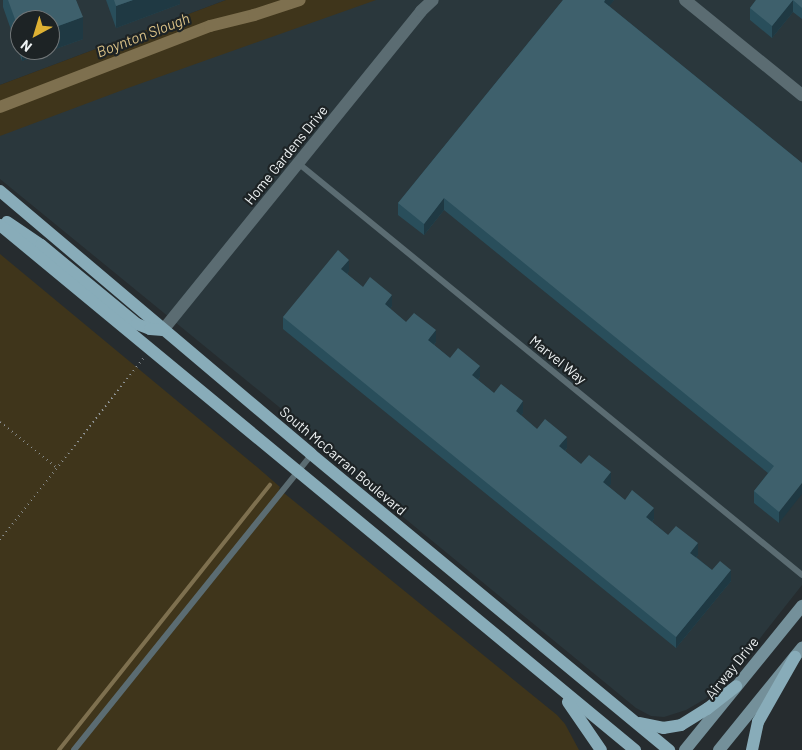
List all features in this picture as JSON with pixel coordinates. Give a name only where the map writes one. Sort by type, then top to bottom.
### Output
[{"type":"main road","name":"South McCarran Boulevard","points":[[0,191],[163,330],[669,750]]},
{"type":"main road","points":[[0,218],[41,245],[137,324],[150,329],[163,330]]},
{"type":"main road","points":[[0,225],[635,750]]},
{"type":"main road","name":"Airway Drive","points":[[685,750],[802,606]]},
{"type":"main road","points":[[719,750],[799,652]]},
{"type":"main road","points":[[752,750],[758,722],[799,652]]},
{"type":"main road","points":[[551,681],[582,719],[601,750]]},
{"type":"main road","points":[[634,721],[662,728],[681,725],[736,686]]},
{"type":"street","name":"Home Gardens Drive","points":[[163,330],[421,11],[433,0]]},
{"type":"street","points":[[685,0],[802,95]]},
{"type":"lane","name":"Marvel Way","points":[[298,164],[802,575]]},
{"type":"lane","points":[[74,750],[313,453]]},
{"type":"path","points":[[0,540],[136,367]]},
{"type":"path","points":[[0,422],[57,468]]},
{"type":"shaded area","points":[[0,0],[226,0],[0,85]]},
{"type":"shaded area","points":[[226,0],[376,0],[128,88],[0,136],[0,85]]},
{"type":"shaded area","points":[[348,0],[802,0],[802,585],[727,680],[705,699],[686,710],[664,717],[651,716],[636,708],[369,489],[306,429],[0,179],[0,128]]},
{"type":"shaded area","points":[[0,254],[257,467],[280,487],[279,489],[557,715],[565,724],[579,750],[0,750]]},
{"type":"building","points":[[8,0],[76,0],[83,17],[60,25],[60,10],[12,10]]},
{"type":"building","points":[[114,0],[133,0],[116,6]]},
{"type":"building","points":[[563,0],[605,0],[604,2],[802,163],[802,483],[779,512],[754,491],[774,466],[444,198],[424,224],[398,203]]},
{"type":"building","points":[[756,0],[793,0],[772,26],[750,8]]},
{"type":"building","points":[[793,0],[802,0],[802,8]]},
{"type":"building","points":[[338,250],[349,260],[341,269],[363,287],[370,277],[392,295],[385,304],[406,322],[414,313],[436,330],[428,340],[450,358],[458,348],[480,366],[472,375],[494,393],[501,384],[523,401],[516,411],[537,429],[545,419],[567,437],[559,446],[581,464],[589,455],[611,472],[603,482],[625,500],[632,490],[654,508],[646,517],[668,535],[676,526],[698,543],[690,553],[712,570],[720,561],[731,570],[676,637],[283,317]]},
{"type":"waterway","name":"Boynton Slough","points":[[0,107],[210,26],[254,15],[300,0]]},
{"type":"waterway","points":[[59,750],[270,485]]}]
